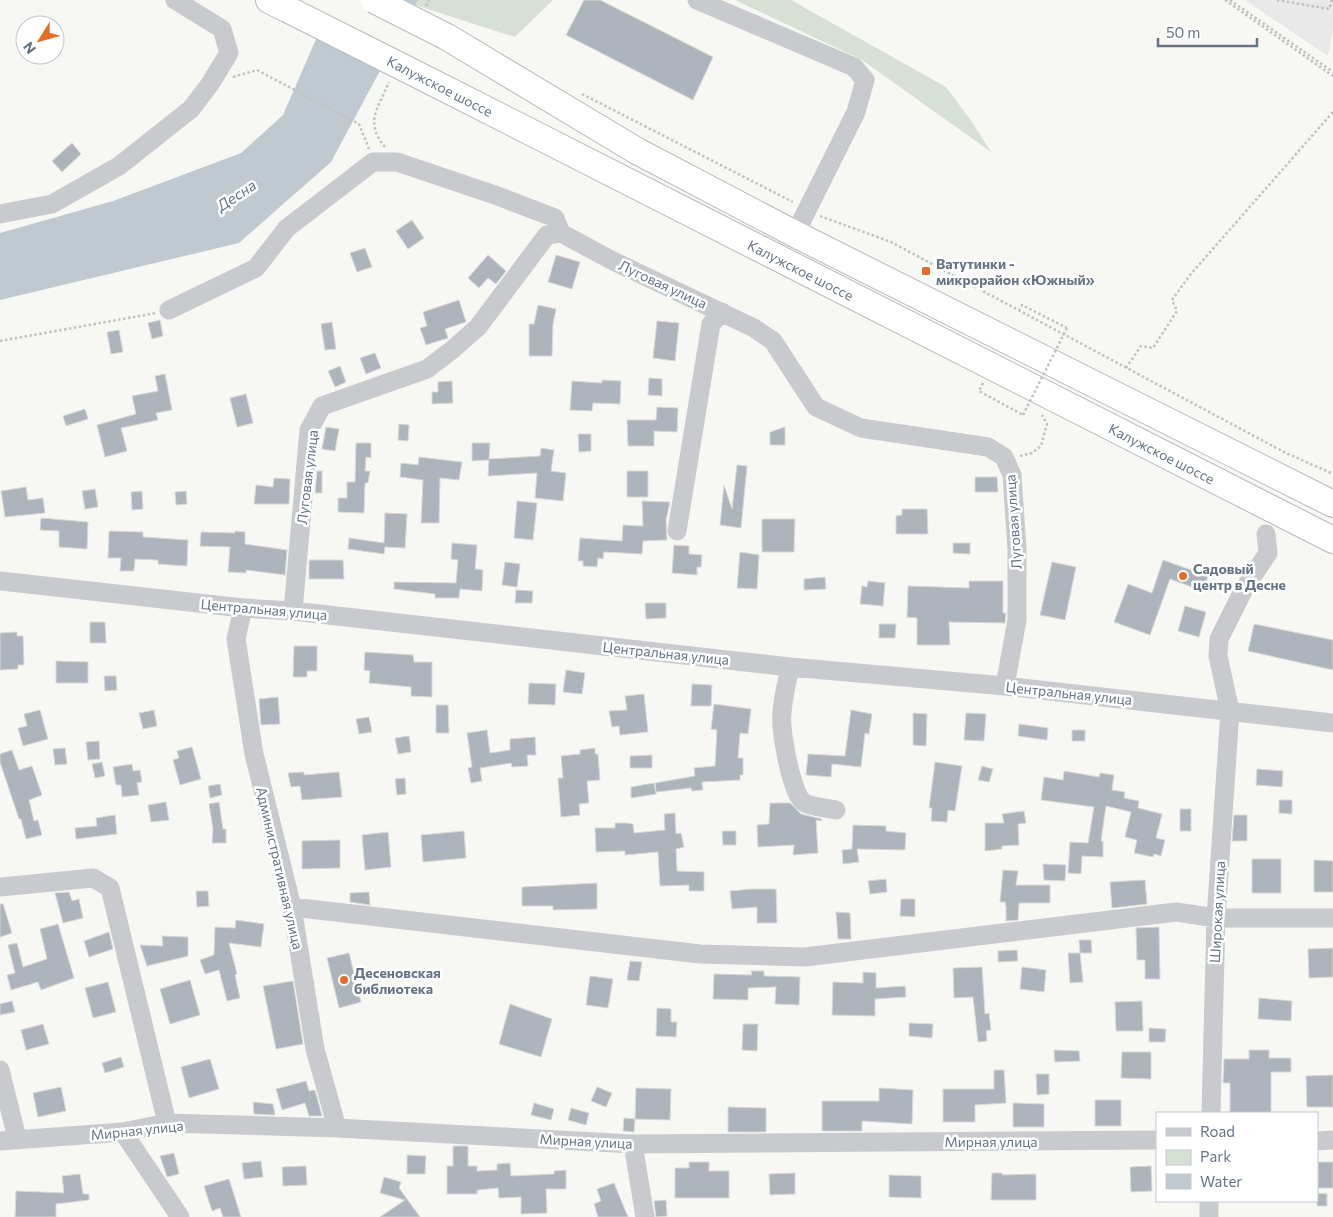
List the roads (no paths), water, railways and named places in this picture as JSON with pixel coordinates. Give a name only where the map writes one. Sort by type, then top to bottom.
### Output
[{"type":"highway","points":[[374,0],[447,37],[637,151],[795,234],[1333,504]]},
{"type":"highway","name":"Калужское шоссе","points":[[278,4],[1333,540]]},
{"type":"street","points":[[0,214],[52,204],[119,166],[191,109],[210,84],[229,53],[222,29],[175,0]]},
{"type":"street","points":[[697,0],[854,67],[865,80],[856,112],[795,234]]},
{"type":"street","points":[[169,310],[256,268],[287,228],[374,162],[396,162],[495,195],[555,218],[561,232]]},
{"type":"street","name":"Луговая улица","points":[[293,611],[309,430],[322,406],[427,369],[478,327],[548,235],[561,232],[613,261],[722,312],[774,341],[816,407],[861,428],[988,448],[1004,457],[1012,475],[1017,550],[1016,620],[1005,686]]},
{"type":"street","points":[[677,531],[711,324],[722,312]]},
{"type":"street","name":"Широкая улица","points":[[1211,1112],[1216,918],[1230,711],[1218,656],[1219,639],[1244,589],[1268,553],[1266,534]]},
{"type":"street","name":"Центральная улица","points":[[0,581],[243,608],[293,611],[790,667],[1005,686],[1333,722]]},
{"type":"street","name":"Административная улица","points":[[243,608],[236,639],[254,754],[292,907],[315,1049],[336,1128]]},
{"type":"street","points":[[790,667],[782,714],[785,751],[799,798],[804,803],[836,810]]},
{"type":"street","points":[[0,887],[92,878],[110,888],[167,1123]]},
{"type":"street","points":[[292,907],[700,954],[805,957],[1176,912],[1216,918],[1333,918]]},
{"type":"street","points":[[0,1070],[8,1140]]},
{"type":"street","name":"Мирная улица","points":[[8,1140],[123,1132],[167,1123],[336,1128],[633,1144],[1156,1140]]},
{"type":"street","points":[[123,1132],[180,1217]]},
{"type":"street","points":[[1318,1141],[1333,1140]]},
{"type":"street","points":[[633,1144],[645,1217]]},
{"type":"street","points":[[1209,1202],[1209,1217]]},
{"type":"water","name":"Десна","points":[[333,0],[418,0],[331,162],[239,243],[0,300],[0,233],[113,201],[241,153],[283,115]]},
{"type":"place","name":"Ватутинки - микрорайон «Южный»","points":[[926,271]]},
{"type":"place","name":"Садовый центр в Десне","points":[[1183,576]]},
{"type":"place","name":"Десеновская библиотека","points":[[344,980]]}]
